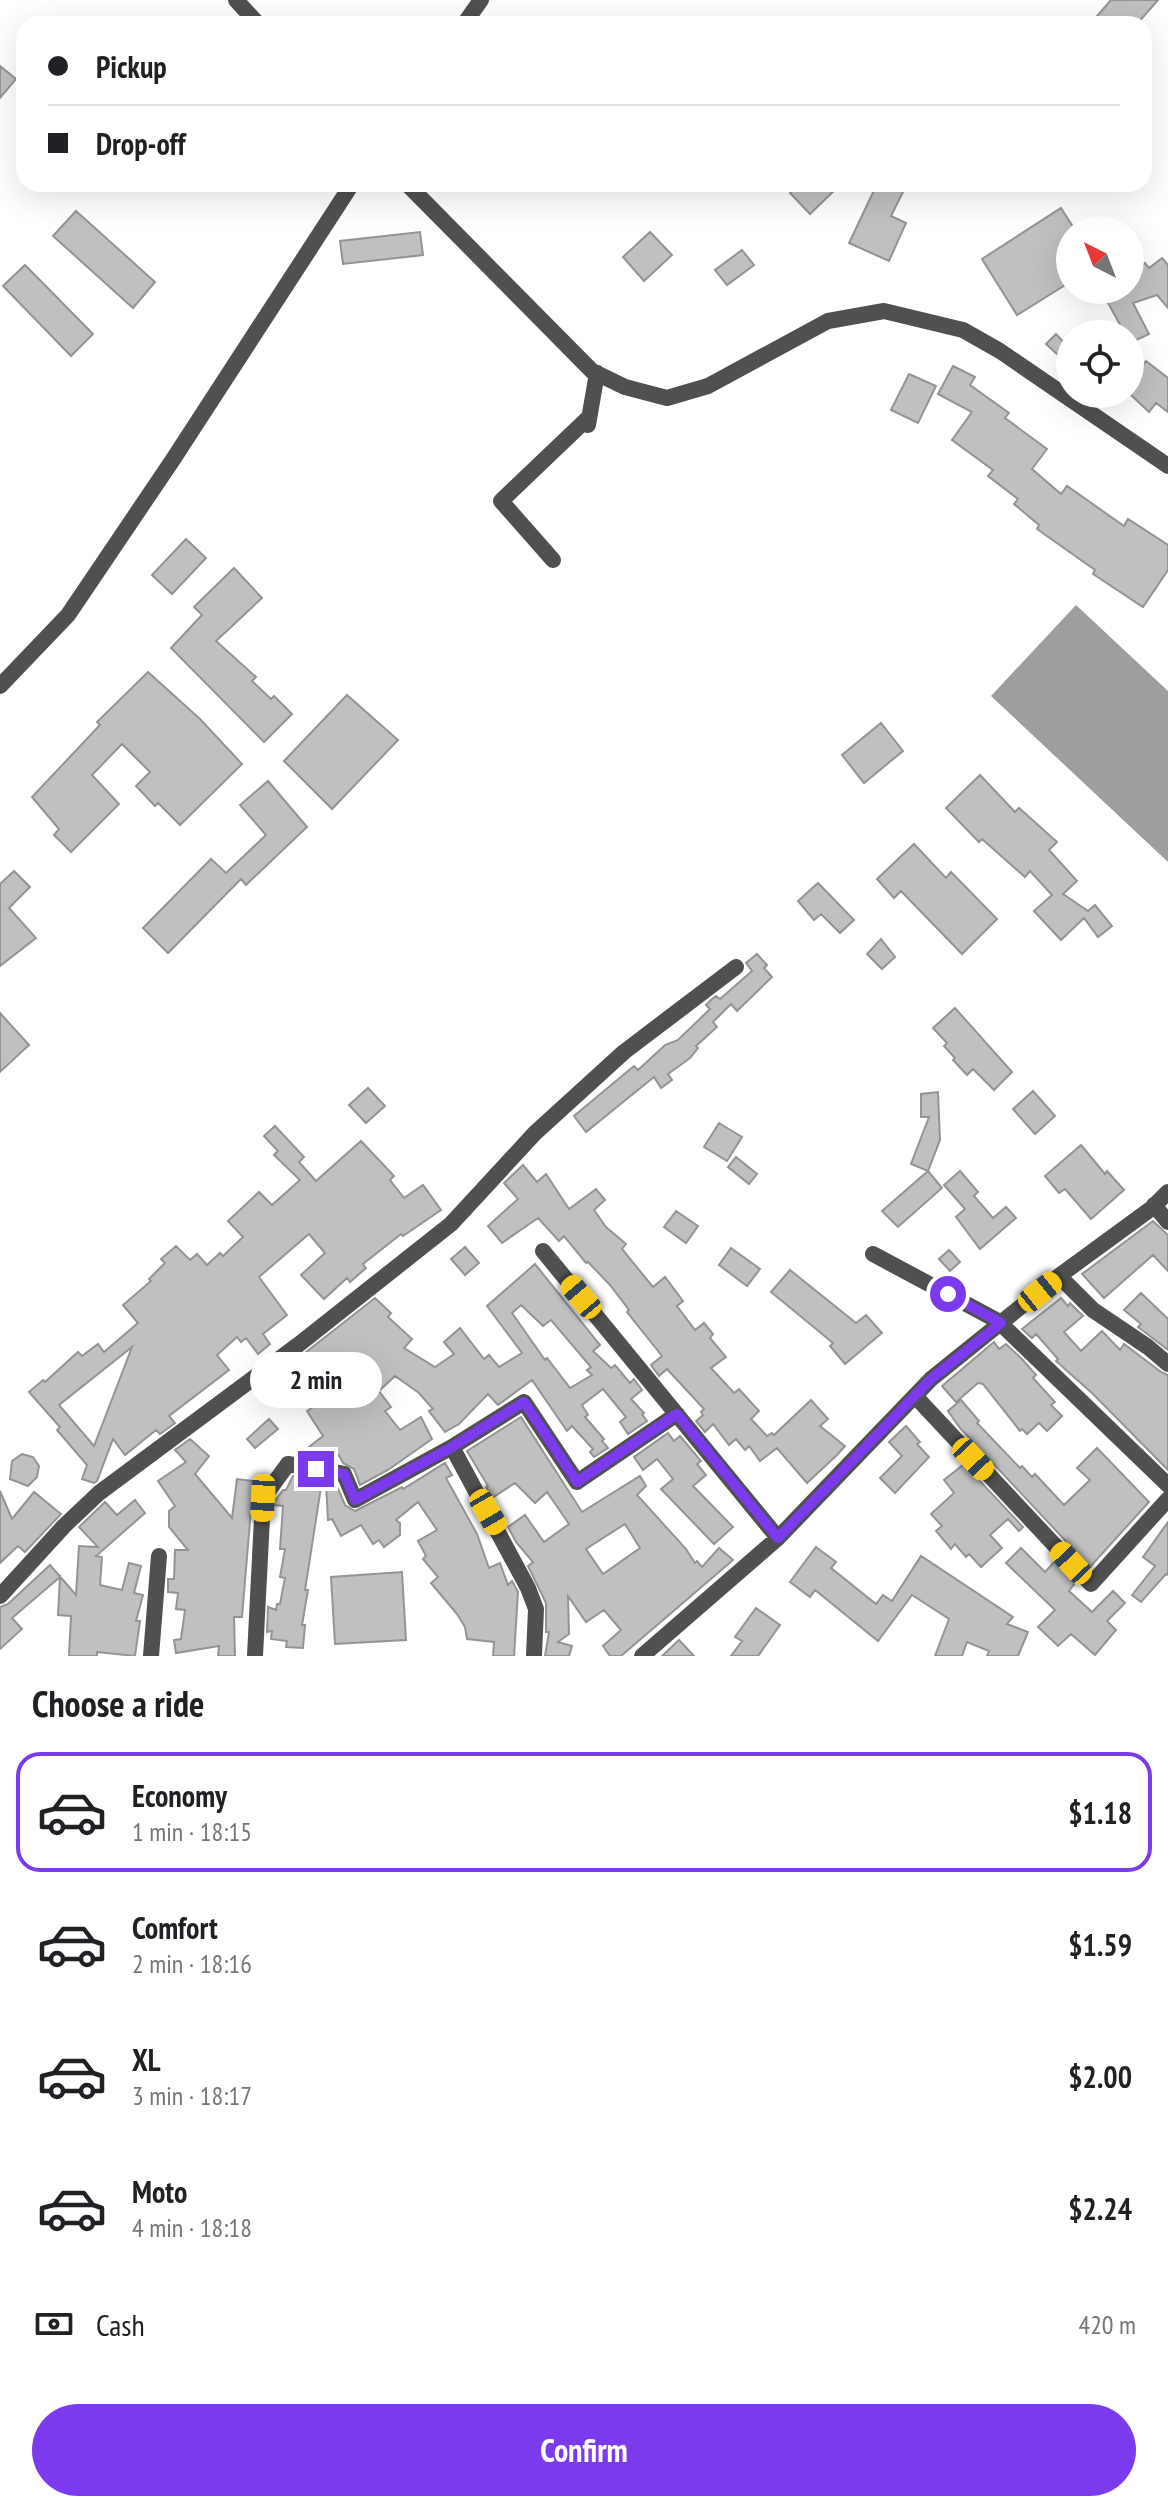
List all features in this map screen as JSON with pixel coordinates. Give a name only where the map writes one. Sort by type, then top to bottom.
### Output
[{"type":"street","points":[[236,0],[251,16]]},
{"type":"street","points":[[0,686],[68,615],[347,192]]},
{"type":"street","points":[[415,192],[597,373],[625,387],[667,398],[708,386],[828,321],[884,311],[963,330],[1000,351],[1168,466]]},
{"type":"street","points":[[553,560],[501,501],[588,422],[597,373]]},
{"type":"street","points":[[0,1596],[99,1493],[298,1345],[451,1224],[535,1133],[624,1052],[736,967]]},
{"type":"street","points":[[642,1656],[778,1538],[931,1379],[1168,1192]]},
{"type":"street","points":[[1154,1205],[1168,1222]]},
{"type":"street","points":[[543,1251],[778,1538]]},
{"type":"street","points":[[873,1254],[1001,1323],[1168,1485]]},
{"type":"street","points":[[1059,1276],[1093,1310],[1168,1364]]},
{"type":"street","points":[[915,1396],[1091,1584],[1168,1499]]},
{"type":"street","points":[[255,1656],[263,1498],[288,1464],[344,1474],[355,1500],[452,1447],[524,1402],[577,1482],[677,1414]]},
{"type":"street","points":[[452,1447],[528,1588],[536,1609],[534,1656]]},
{"type":"street","points":[[151,1656],[159,1556]]},
{"type":"shaded area","points":[[1076,605],[1168,691],[1168,862],[991,696]]},
{"type":"building","points":[[1111,0],[1158,0],[1144,16],[1097,16]]},
{"type":"building","points":[[0,66],[16,79],[0,98]]},
{"type":"building","points":[[791,192],[833,192],[810,214]]},
{"type":"building","points":[[873,192],[903,192],[891,216],[906,223],[889,261],[849,243]]},
{"type":"building","points":[[1061,208],[1066,216],[1056,216],[1056,291],[1017,315],[982,259]]},
{"type":"building","points":[[76,211],[155,282],[133,308],[53,236]]},
{"type":"building","points":[[420,232],[423,255],[343,264],[340,241]]},
{"type":"building","points":[[650,232],[672,255],[644,281],[623,257]]},
{"type":"building","points":[[742,250],[754,265],[727,285],[715,270]]},
{"type":"building","points":[[1162,258],[1168,265],[1168,308],[1157,295],[1144,299],[1144,264],[1149,268]]},
{"type":"building","points":[[25,265],[93,334],[71,356],[3,286]]},
{"type":"building","points":[[1109,304],[1134,304],[1142,320],[1117,320]]},
{"type":"building","points":[[1056,334],[1056,353],[1046,344]]},
{"type":"building","points":[[1146,361],[1168,378],[1168,412],[1156,403],[1149,412],[1144,407]]},
{"type":"building","points":[[953,366],[975,377],[970,385],[1009,413],[1005,418],[1047,449],[1032,469],[1061,494],[1067,486],[1124,526],[1128,519],[1168,545],[1168,570],[1143,607],[1093,574],[1095,570],[1037,529],[1039,525],[1014,504],[1018,499],[988,476],[993,470],[952,440],[972,412],[938,394]]},
{"type":"building","points":[[909,374],[936,386],[918,423],[891,410]]},
{"type":"building","points":[[186,539],[206,558],[172,594],[152,575]]},
{"type":"building","points":[[234,568],[262,598],[216,641],[256,677],[252,681],[271,699],[274,696],[292,714],[264,742],[171,648],[202,615],[194,607]]},
{"type":"building","points":[[148,672],[200,719],[242,764],[180,825],[136,786],[150,772],[122,744],[92,775],[119,804],[71,852],[54,835],[59,829],[32,797],[100,725],[97,722]]},
{"type":"building","points":[[347,695],[398,740],[332,809],[284,761]]},
{"type":"building","points":[[881,723],[903,751],[864,783],[842,755]]},
{"type":"building","points":[[980,775],[1015,812],[1019,808],[1057,842],[1049,850],[1077,881],[1063,894],[1088,911],[1095,905],[1112,926],[1098,937],[1084,918],[1061,940],[1034,911],[1052,895],[1030,871],[1025,877],[982,839],[979,842],[946,808]]},
{"type":"building","points":[[268,781],[307,827],[246,885],[241,879],[168,953],[143,928],[211,859],[226,873],[266,835],[240,805]]},
{"type":"building","points":[[914,844],[946,878],[951,872],[997,919],[962,954],[901,891],[894,898],[877,879]]},
{"type":"building","points":[[14,871],[30,887],[9,908],[36,938],[0,966],[0,884]]},
{"type":"building","points":[[818,883],[854,920],[840,933],[821,914],[814,920],[798,901]]},
{"type":"building","points":[[881,939],[895,957],[882,969],[867,954]]},
{"type":"building","points":[[757,954],[772,977],[737,1011],[731,1004],[713,1022],[717,1027],[696,1046],[698,1048],[690,1058],[668,1074],[672,1080],[661,1088],[654,1077],[586,1132],[574,1116],[634,1066],[638,1070],[665,1045],[678,1040],[710,1009],[706,1005],[712,999],[716,996],[720,999],[752,971],[746,963]]},
{"type":"building","points":[[955,1008],[1012,1072],[994,1090],[973,1069],[967,1075],[944,1046],[947,1043],[933,1028]]},
{"type":"building","points":[[0,1013],[29,1045],[0,1072]]},
{"type":"building","points":[[368,1088],[385,1106],[366,1123],[349,1105]]},
{"type":"building","points":[[1033,1091],[1055,1116],[1035,1134],[1013,1109]]},
{"type":"building","points":[[938,1092],[940,1140],[928,1171],[911,1164],[929,1117],[921,1117],[921,1094]]},
{"type":"building","points":[[719,1123],[742,1137],[727,1161],[704,1147]]},
{"type":"building","points":[[275,1126],[304,1157],[299,1162],[316,1181],[361,1141],[394,1176],[390,1180],[404,1198],[423,1185],[441,1210],[403,1236],[401,1234],[363,1264],[366,1268],[350,1282],[347,1278],[324,1299],[301,1275],[325,1253],[309,1234],[259,1277],[287,1315],[263,1334],[270,1344],[258,1354],[246,1338],[241,1342],[237,1337],[217,1355],[229,1370],[169,1416],[175,1423],[160,1434],[156,1430],[125,1455],[113,1439],[97,1481],[82,1479],[87,1465],[57,1430],[60,1427],[29,1392],[78,1352],[82,1356],[98,1344],[104,1352],[138,1323],[123,1305],[151,1281],[149,1279],[165,1263],[161,1259],[176,1246],[190,1260],[197,1254],[207,1265],[220,1253],[223,1256],[243,1237],[228,1221],[259,1192],[272,1205],[300,1180],[274,1155],[278,1151],[264,1136]],"holes":[[[132,1347],[94,1446],[59,1405]]]},
{"type":"building","points":[[1081,1145],[1105,1174],[1107,1171],[1124,1190],[1091,1219],[1065,1189],[1059,1193],[1045,1176]]},
{"type":"building","points":[[736,1157],[757,1174],[749,1184],[728,1167]]},
{"type":"building","points":[[523,1165],[537,1182],[546,1174],[569,1209],[596,1189],[605,1200],[594,1210],[606,1227],[626,1244],[622,1249],[653,1287],[665,1277],[683,1301],[677,1306],[695,1330],[704,1323],[713,1334],[710,1338],[726,1357],[711,1368],[734,1393],[739,1389],[759,1411],[751,1419],[767,1436],[774,1435],[811,1400],[828,1419],[820,1426],[845,1446],[837,1455],[807,1483],[777,1448],[760,1461],[749,1446],[745,1450],[736,1439],[729,1445],[713,1424],[705,1432],[696,1421],[703,1415],[701,1412],[704,1409],[667,1369],[659,1376],[651,1365],[662,1356],[610,1285],[586,1263],[564,1236],[559,1241],[538,1218],[502,1243],[488,1226],[518,1199],[504,1183]]},
{"type":"building","points":[[928,1171],[942,1188],[898,1227],[882,1211]]},
{"type":"building","points":[[960,1171],[978,1192],[974,1196],[993,1218],[1006,1207],[1016,1218],[980,1249],[956,1217],[965,1209],[944,1185]]},
{"type":"building","points":[[676,1211],[698,1226],[686,1243],[664,1227]]},
{"type":"building","points":[[1153,1221],[1168,1235],[1168,1271],[1153,1255],[1104,1298],[1082,1274]]},
{"type":"building","points":[[465,1247],[479,1263],[465,1275],[451,1259]]},
{"type":"building","points":[[731,1248],[760,1269],[747,1286],[719,1265]]},
{"type":"building","points":[[949,1250],[960,1262],[950,1271],[939,1259]]},
{"type":"building","points":[[535,1264],[600,1345],[593,1351],[611,1368],[615,1365],[630,1383],[634,1379],[642,1390],[631,1399],[647,1421],[628,1434],[620,1422],[626,1417],[603,1389],[582,1405],[588,1415],[585,1417],[608,1448],[594,1457],[590,1452],[593,1449],[572,1426],[567,1431],[532,1380],[498,1405],[488,1394],[459,1424],[445,1432],[429,1411],[433,1409],[419,1393],[395,1376],[379,1391],[391,1407],[385,1411],[400,1430],[421,1417],[432,1439],[388,1470],[360,1485],[354,1469],[343,1463],[339,1455],[331,1461],[316,1458],[309,1447],[323,1436],[307,1411],[347,1386],[326,1364],[314,1375],[310,1371],[293,1388],[278,1374],[375,1298],[391,1313],[388,1317],[412,1339],[404,1348],[435,1367],[454,1354],[444,1342],[460,1328],[484,1359],[489,1355],[499,1367],[522,1353],[487,1306]],"holes":[[[521,1305],[543,1326],[551,1320],[591,1367],[587,1370],[592,1375],[570,1388],[547,1358],[545,1360],[512,1313]]]},
{"type":"building","points":[[790,1270],[856,1323],[866,1315],[882,1333],[845,1364],[830,1346],[833,1343],[771,1292]]},
{"type":"building","points":[[1141,1293],[1168,1319],[1168,1350],[1138,1327],[1141,1324],[1124,1310]]},
{"type":"building","points":[[1061,1298],[1083,1316],[1064,1332],[1081,1351],[1102,1331],[1120,1350],[1124,1344],[1168,1375],[1168,1470],[1056,1361],[1058,1359],[1036,1334],[1032,1338],[1022,1329]]},
{"type":"building","points":[[994,1342],[999,1349],[1006,1344],[1022,1359],[1036,1375],[1033,1378],[1055,1402],[1051,1405],[1062,1416],[1047,1431],[1039,1423],[1027,1434],[1022,1429],[1020,1431],[983,1384],[978,1383],[956,1402],[942,1386]]},
{"type":"building","points":[[961,1400],[979,1421],[977,1423],[1020,1468],[1022,1466],[1032,1477],[1035,1474],[1064,1505],[1090,1480],[1077,1468],[1097,1448],[1149,1502],[1090,1567],[960,1428],[948,1411]]},
{"type":"building","points":[[521,1417],[582,1512],[640,1476],[646,1486],[637,1495],[695,1563],[697,1561],[702,1567],[719,1548],[733,1560],[621,1656],[610,1656],[603,1646],[621,1630],[604,1610],[586,1622],[568,1596],[569,1634],[558,1642],[572,1646],[569,1656],[545,1656],[549,1632],[546,1632],[546,1603],[528,1566],[533,1562],[508,1527],[525,1515],[544,1542],[569,1524],[547,1492],[535,1503],[515,1483],[492,1498],[467,1451]],"holes":[[[625,1524],[640,1548],[603,1574],[586,1549]]]},
{"type":"building","points":[[269,1419],[278,1429],[255,1448],[247,1439]]},
{"type":"building","points":[[906,1426],[929,1457],[895,1493],[880,1478],[902,1456],[889,1442]]},
{"type":"building","points":[[668,1433],[674,1441],[680,1436],[701,1461],[697,1464],[706,1475],[693,1486],[733,1527],[714,1544],[661,1489],[673,1479],[657,1459],[643,1470],[634,1457]]},
{"type":"building","points":[[190,1439],[209,1456],[195,1474],[232,1518],[237,1479],[261,1482],[252,1497],[242,1617],[234,1617],[235,1656],[218,1656],[219,1646],[176,1653],[174,1640],[181,1639],[185,1610],[176,1609],[178,1593],[168,1592],[168,1579],[174,1579],[175,1550],[188,1550],[169,1527],[169,1511],[175,1506],[158,1481],[186,1462],[175,1450]]},
{"type":"building","points":[[22,1454],[33,1457],[39,1466],[37,1477],[28,1486],[10,1479],[12,1461]]},
{"type":"building","points":[[445,1463],[452,1475],[446,1478],[477,1534],[489,1568],[500,1563],[508,1585],[512,1581],[518,1592],[514,1656],[493,1656],[494,1642],[467,1639],[465,1627],[457,1614],[431,1583],[438,1577],[423,1559],[426,1556],[418,1541],[437,1530],[418,1502],[396,1520],[400,1523],[400,1535],[384,1547],[379,1540],[373,1544],[361,1525],[341,1536],[332,1519],[328,1520],[326,1484],[336,1484],[345,1505],[355,1511],[403,1489]]},
{"type":"building","points":[[964,1464],[1023,1527],[1019,1531],[1008,1519],[990,1535],[1002,1548],[981,1567],[969,1554],[966,1557],[955,1544],[951,1549],[936,1531],[942,1526],[931,1514],[954,1493],[944,1480]]},
{"type":"building","points":[[293,1476],[322,1481],[305,1590],[308,1590],[302,1625],[305,1625],[303,1648],[286,1647],[287,1641],[271,1639],[272,1631],[267,1632],[268,1607],[276,1610],[277,1604],[280,1604],[285,1578],[280,1577],[285,1549],[280,1549],[283,1506],[274,1505],[274,1502],[286,1490]]},
{"type":"building","points":[[0,1491],[12,1519],[34,1492],[61,1514],[25,1552],[18,1546],[0,1563]]},
{"type":"building","points":[[135,1500],[145,1513],[96,1556],[102,1557],[100,1585],[122,1590],[129,1563],[141,1566],[134,1593],[143,1595],[136,1621],[140,1621],[135,1656],[97,1652],[97,1656],[69,1656],[71,1616],[58,1615],[60,1577],[12,1618],[22,1629],[0,1649],[0,1607],[8,1604],[50,1565],[76,1595],[79,1546],[98,1547],[79,1527],[105,1502],[117,1515]]},
{"type":"building","points":[[1168,1522],[1168,1575],[1141,1602],[1132,1595],[1155,1566],[1143,1557]]},
{"type":"building","points":[[816,1547],[836,1562],[831,1568],[876,1604],[883,1595],[892,1601],[921,1556],[1013,1617],[1007,1624],[1028,1632],[1018,1656],[987,1656],[989,1651],[967,1642],[962,1656],[935,1656],[949,1619],[912,1595],[878,1641],[815,1590],[810,1597],[790,1582]]},
{"type":"building","points":[[1021,1548],[1045,1572],[1055,1561],[1075,1583],[1069,1591],[1092,1612],[1113,1591],[1125,1603],[1107,1621],[1116,1630],[1095,1655],[1071,1634],[1058,1646],[1038,1627],[1055,1610],[1006,1563]]},
{"type":"building","points":[[402,1572],[406,1640],[335,1644],[331,1577]]},
{"type":"building","points":[[756,1608],[780,1625],[758,1656],[731,1656],[742,1641],[735,1637]]},
{"type":"building","points":[[679,1640],[694,1656],[662,1656]]},
{"type":"route","points":[[316,1469],[344,1474],[355,1500],[452,1447],[524,1402],[577,1482],[677,1414],[778,1538],[931,1379],[1001,1323],[948,1294]]}]
